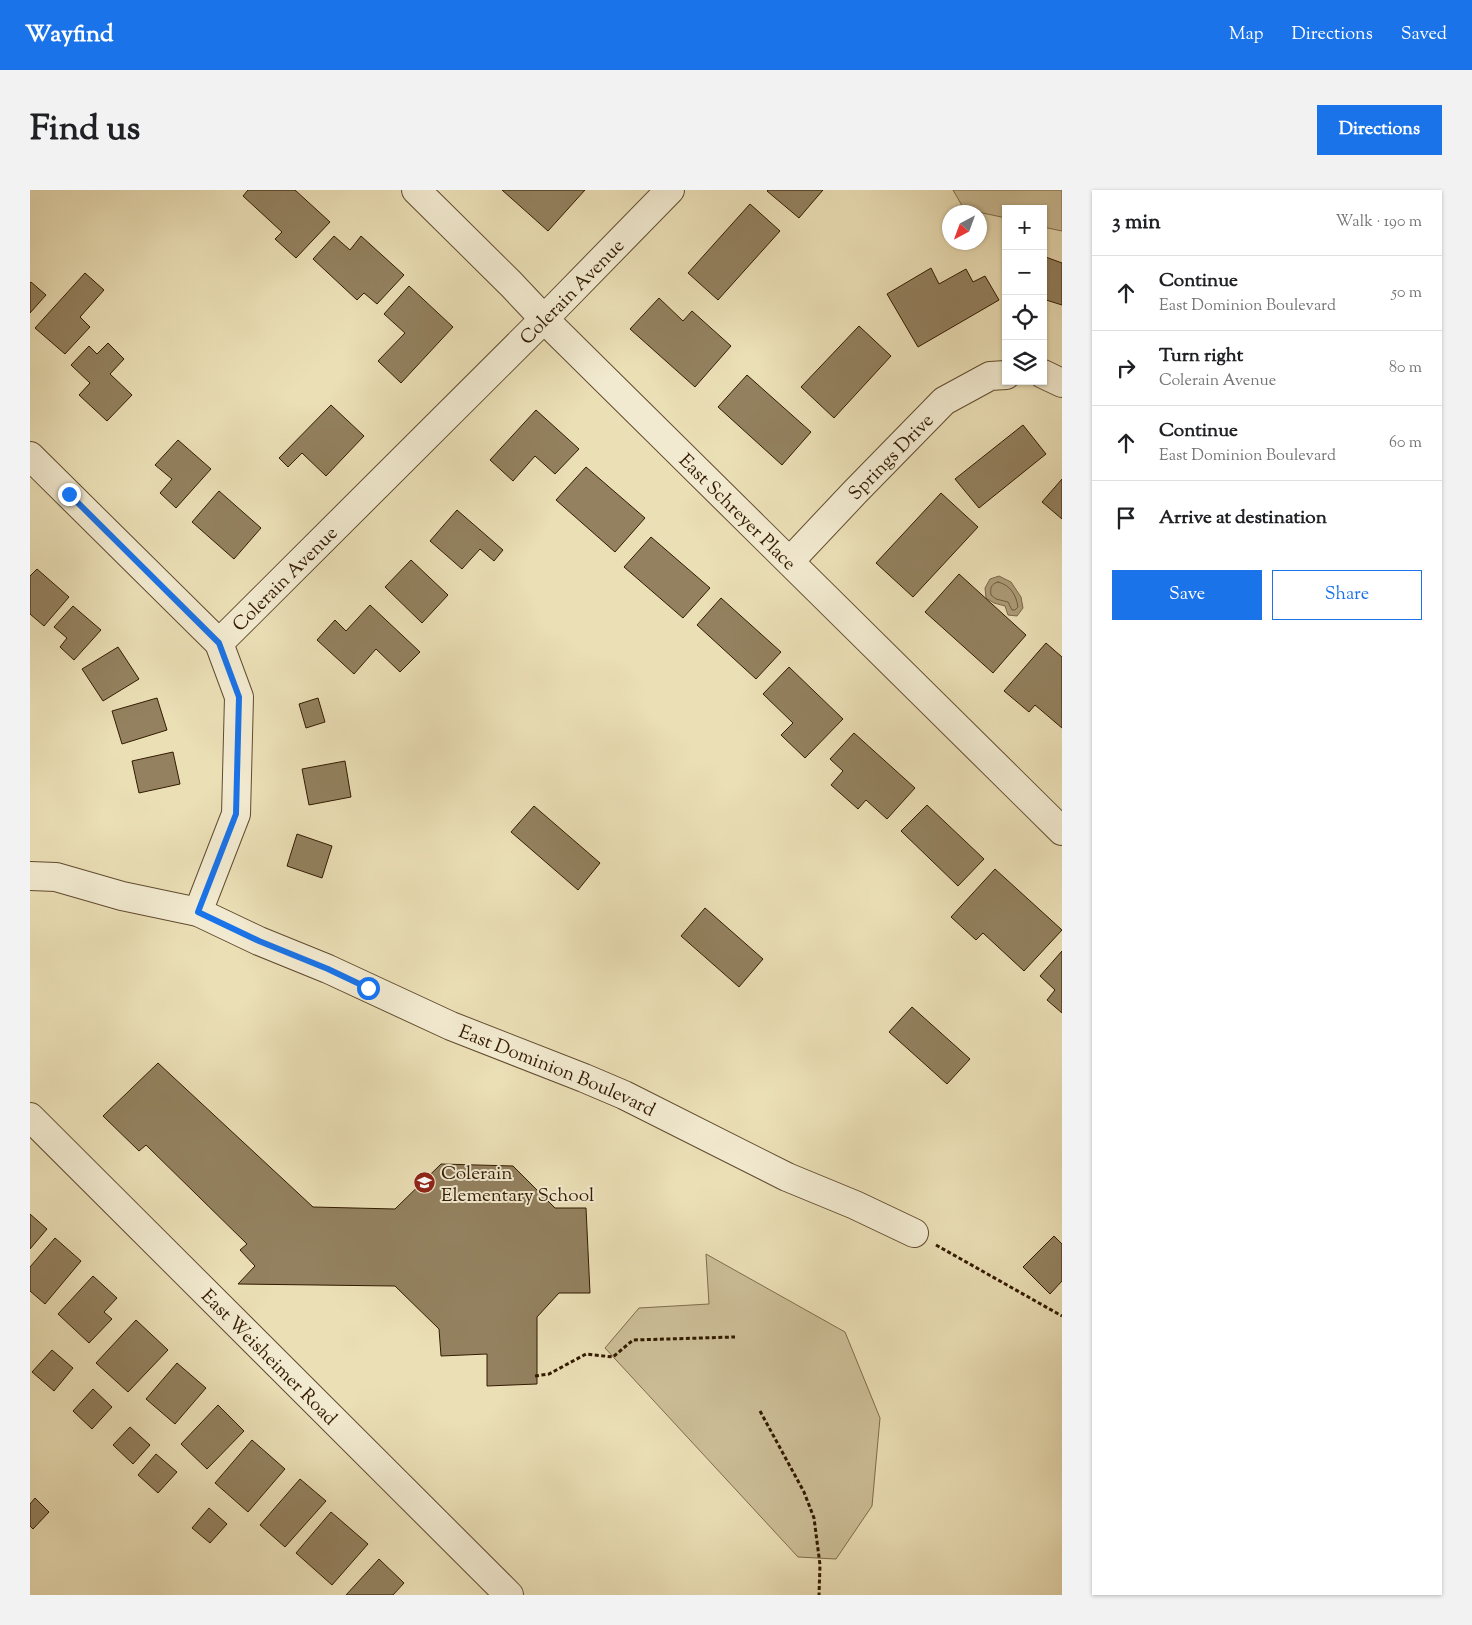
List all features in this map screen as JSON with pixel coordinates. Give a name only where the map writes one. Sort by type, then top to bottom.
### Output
[{"type":"street","name":"East Schreyer Place","points":[[416,190],[1062,831]]},
{"type":"street","name":"Colerain Avenue","points":[[198,912],[236,814],[239,697],[219,643],[544,319],[670,190]]},
{"type":"street","name":"Springs Drive","points":[[790,561],[944,402],[990,376],[1002,375]]},
{"type":"street","points":[[1047,376],[1062,383]]},
{"type":"street","points":[[30,456],[219,643]]},
{"type":"street","points":[[30,876],[56,878],[122,896],[198,912]]},
{"type":"street","name":"East Dominion Boulevard","points":[[198,912],[451,1026],[564,1069],[624,1095],[787,1177],[855,1205],[914,1233]]},
{"type":"street","name":"East Weisheimer Road","points":[[30,1117],[510,1595]]},
{"type":"path","points":[[914,1233],[1062,1316]]},
{"type":"path","points":[[535,1376],[549,1374],[586,1354],[613,1357],[633,1340],[735,1337]]},
{"type":"path","points":[[760,1412],[804,1492],[814,1518],[820,1565],[819,1595]]},
{"type":"shaded area","points":[[953,190],[1062,190],[1062,231],[1047,228],[1047,205],[1002,205],[1002,217],[987,214],[987,205],[962,205]]},
{"type":"shaded area","points":[[706,1254],[845,1332],[880,1418],[872,1506],[836,1559],[798,1557],[605,1348],[639,1308],[709,1304]]},
{"type":"water","points":[[999,576],[1011,582],[1021,597],[1023,608],[1017,616],[1008,615],[1005,606],[994,603],[986,598],[985,588],[990,579]]},
{"type":"building","points":[[248,190],[295,190],[330,222],[296,258],[275,239],[282,232],[243,196]]},
{"type":"building","points":[[502,190],[585,190],[548,231]]},
{"type":"building","points":[[768,190],[823,190],[799,218]]},
{"type":"building","points":[[750,204],[780,231],[718,300],[688,273]]},
{"type":"building","points":[[334,236],[350,250],[361,236],[404,275],[377,304],[364,293],[357,300],[313,259]]},
{"type":"building","points":[[1047,257],[1062,263],[1062,305],[1047,300]]},
{"type":"building","points":[[931,268],[939,284],[966,269],[973,282],[985,276],[999,300],[918,347],[887,294]]},
{"type":"building","points":[[85,273],[104,290],[80,317],[90,327],[65,354],[35,328]]},
{"type":"building","points":[[30,283],[46,295],[30,313]]},
{"type":"building","points":[[409,286],[453,327],[401,383],[378,361],[405,333],[384,314]]},
{"type":"building","points":[[659,298],[683,321],[692,311],[731,346],[695,387],[630,329]]},
{"type":"building","points":[[859,326],[891,356],[834,418],[801,387]]},
{"type":"building","points":[[108,343],[124,359],[110,374],[132,395],[107,421],[79,395],[90,383],[71,365],[89,346],[97,354]]},
{"type":"building","points":[[747,375],[811,432],[782,465],[718,407]]},
{"type":"building","points":[[331,405],[364,436],[326,476],[302,453],[288,467],[279,458]]},
{"type":"building","points":[[536,410],[579,449],[555,474],[535,456],[513,481],[490,460]]},
{"type":"building","points":[[1023,425],[1046,454],[979,508],[955,479]]},
{"type":"building","points":[[178,440],[211,469],[176,508],[160,493],[172,479],[155,465]]},
{"type":"building","points":[[586,467],[645,518],[615,552],[556,500]]},
{"type":"building","points":[[1062,479],[1062,519],[1042,502]]},
{"type":"building","points":[[219,491],[261,528],[234,559],[192,522]]},
{"type":"building","points":[[941,493],[978,527],[913,597],[876,563]]},
{"type":"building","points":[[457,510],[503,550],[494,561],[480,549],[462,569],[430,541]]},
{"type":"building","points":[[651,537],[710,588],[683,618],[624,567]]},
{"type":"building","points":[[411,560],[448,595],[422,623],[385,587]]},
{"type":"building","points":[[37,569],[69,597],[44,626],[30,614],[30,576]]},
{"type":"building","points":[[959,574],[1026,635],[993,673],[925,612]]},
{"type":"building","points":[[721,598],[781,652],[756,679],[697,625]]},
{"type":"building","points":[[370,605],[420,652],[400,672],[376,649],[354,674],[317,640],[335,620],[346,631]]},
{"type":"building","points":[[73,606],[101,630],[74,660],[60,647],[67,638],[54,627]]},
{"type":"building","points":[[1046,643],[1062,657],[1062,728],[1035,705],[1029,712],[1004,691]]},
{"type":"building","points":[[118,647],[139,679],[103,701],[82,669]]},
{"type":"building","points":[[789,667],[843,719],[805,758],[781,735],[793,723],[763,694]]},
{"type":"building","points":[[157,698],[167,730],[122,744],[112,711]]},
{"type":"building","points":[[318,698],[325,722],[306,728],[299,704]]},
{"type":"building","points":[[854,733],[915,788],[887,819],[866,800],[858,809],[831,785],[843,771],[830,759]]},
{"type":"building","points":[[173,752],[180,784],[139,793],[132,761]]},
{"type":"building","points":[[345,761],[351,797],[309,805],[302,769]]},
{"type":"building","points":[[927,805],[984,859],[958,886],[901,831]]},
{"type":"building","points":[[534,806],[600,863],[578,890],[511,832]]},
{"type":"building","points":[[297,834],[332,846],[322,878],[287,866]]},
{"type":"building","points":[[995,869],[1062,930],[1024,971],[983,933],[976,940],[951,917]]},
{"type":"building","points":[[705,908],[763,959],[739,987],[681,936]]},
{"type":"building","points":[[1062,951],[1062,1013],[1047,1000],[1055,990],[1040,976]]},
{"type":"building","points":[[912,1007],[970,1059],[947,1084],[889,1032]]},
{"type":"building","name":"Colerain Elementary School","points":[[158,1063],[313,1207],[395,1209],[441,1164],[513,1166],[555,1208],[586,1208],[590,1293],[559,1293],[537,1317],[537,1384],[487,1386],[487,1354],[441,1356],[439,1329],[395,1286],[238,1284],[255,1266],[240,1250],[247,1244],[146,1145],[139,1151],[103,1116]]},
{"type":"building","points":[[30,1214],[47,1229],[30,1249]]},
{"type":"building","points":[[1054,1236],[1062,1244],[1062,1281],[1050,1294],[1023,1267]]},
{"type":"building","points":[[55,1238],[81,1261],[45,1304],[30,1291],[30,1267]]},
{"type":"building","points":[[93,1276],[117,1298],[104,1312],[112,1319],[89,1343],[58,1314]]},
{"type":"building","points":[[136,1320],[168,1350],[128,1392],[96,1363]]},
{"type":"building","points":[[52,1350],[73,1368],[54,1391],[32,1372]]},
{"type":"building","points":[[177,1363],[206,1388],[175,1424],[146,1399]]},
{"type":"building","points":[[93,1389],[112,1407],[92,1429],[73,1411]]},
{"type":"building","points":[[218,1405],[244,1431],[207,1469],[181,1444]]},
{"type":"building","points":[[130,1427],[150,1445],[133,1464],[113,1445]]},
{"type":"building","points":[[252,1440],[285,1469],[248,1512],[215,1483]]},
{"type":"building","points":[[156,1454],[177,1472],[158,1493],[138,1475]]},
{"type":"building","points":[[300,1479],[326,1501],[285,1547],[260,1525]]},
{"type":"building","points":[[35,1498],[49,1512],[33,1529],[30,1526],[30,1504]]},
{"type":"building","points":[[209,1508],[227,1524],[210,1543],[192,1528]]},
{"type":"building","points":[[331,1512],[368,1544],[332,1585],[296,1553]]},
{"type":"building","points":[[379,1559],[404,1583],[393,1595],[346,1595]]},
{"type":"place","name":"Colerain Elementary School","points":[[425,1183]]},
{"type":"route","points":[[69,494],[219,643],[239,697],[236,814],[198,912],[297,958],[328,969],[368,988]]}]
